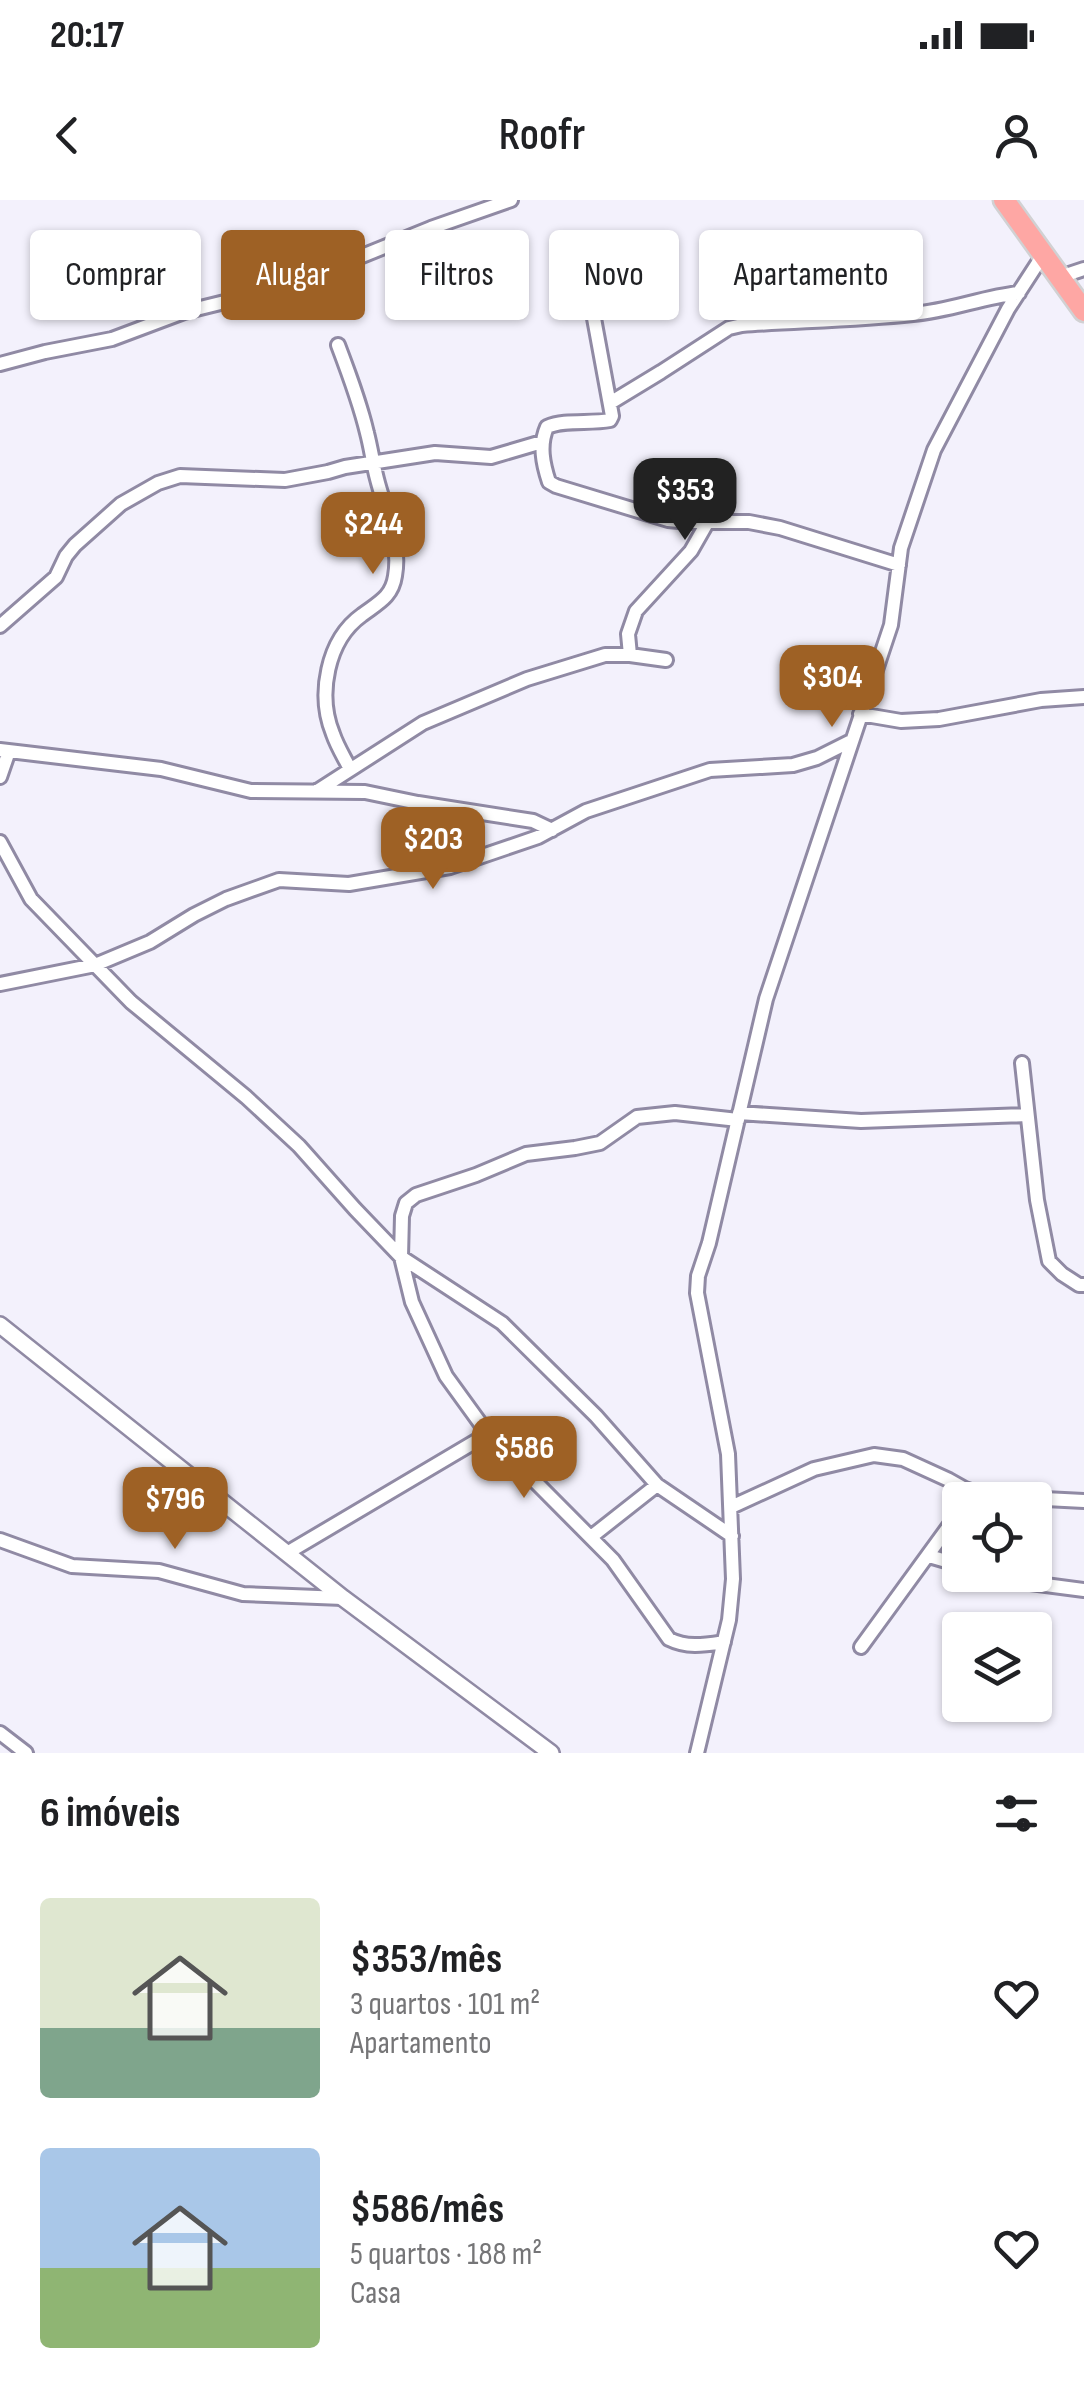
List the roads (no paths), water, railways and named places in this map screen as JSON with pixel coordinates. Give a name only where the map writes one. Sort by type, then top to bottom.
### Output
[{"type":"highway","points":[[1004,200],[1084,311]]},
{"type":"street","points":[[0,364],[112,339],[184,312],[325,272],[487,204],[511,200]]},
{"type":"street","points":[[696,1753],[729,1620],[733,1580],[728,1454],[697,1293],[698,1276],[766,999],[891,625],[901,548],[934,450],[1018,293],[1044,255]]},
{"type":"street","points":[[1060,278],[1084,269]]},
{"type":"street","points":[[610,402],[729,328],[948,310],[1018,293]]},
{"type":"street","points":[[594,320],[612,416],[610,420],[547,427],[542,442],[549,482],[668,520],[749,522],[780,528],[899,565]]},
{"type":"street","points":[[338,346],[354,386],[396,539],[397,558],[391,592],[358,617],[332,654],[326,711],[350,769]]},
{"type":"street","points":[[0,626],[56,577],[74,544],[122,504],[158,483],[180,476],[285,480],[436,454],[491,457],[542,442]]},
{"type":"street","points":[[630,655],[628,634],[636,610],[692,551],[707,522]]},
{"type":"street","points":[[317,791],[423,723],[527,679],[605,655],[666,660]]},
{"type":"street","points":[[860,714],[901,720],[940,719],[1041,700],[1084,697]]},
{"type":"street","points":[[0,984],[96,966],[150,942],[226,899],[279,880],[349,884],[431,870],[498,853],[586,811],[710,770],[793,766],[851,741]]},
{"type":"street","points":[[0,777],[4,750],[161,769],[251,790],[365,792],[533,821],[552,830]]},
{"type":"street","points":[[0,842],[31,898],[131,1002],[300,1146],[401,1257],[502,1322],[596,1416],[656,1485],[732,1536]]},
{"type":"street","points":[[1022,1062],[1036,1200],[1050,1261],[1062,1274],[1084,1285]]},
{"type":"street","points":[[724,1642],[702,1646],[669,1640],[614,1560],[488,1434],[446,1376],[412,1302],[401,1257],[406,1204],[416,1194],[526,1154],[600,1143],[638,1117],[676,1114],[861,1121],[1028,1115]]},
{"type":"street","points":[[0,1325],[343,1598],[552,1753]]},
{"type":"street","points":[[287,1553],[488,1434]]},
{"type":"street","points":[[731,1507],[814,1469],[874,1455],[902,1459],[944,1482]]},
{"type":"street","points":[[591,1537],[656,1485]]},
{"type":"street","points":[[1052,1499],[1084,1501]]},
{"type":"street","points":[[861,1648],[942,1537]]},
{"type":"street","points":[[0,1540],[72,1566],[159,1571],[243,1594],[343,1598]]},
{"type":"street","points":[[929,1556],[942,1560]]},
{"type":"street","points":[[1052,1586],[1084,1590]]},
{"type":"street","points":[[0,1732],[26,1753]]}]
